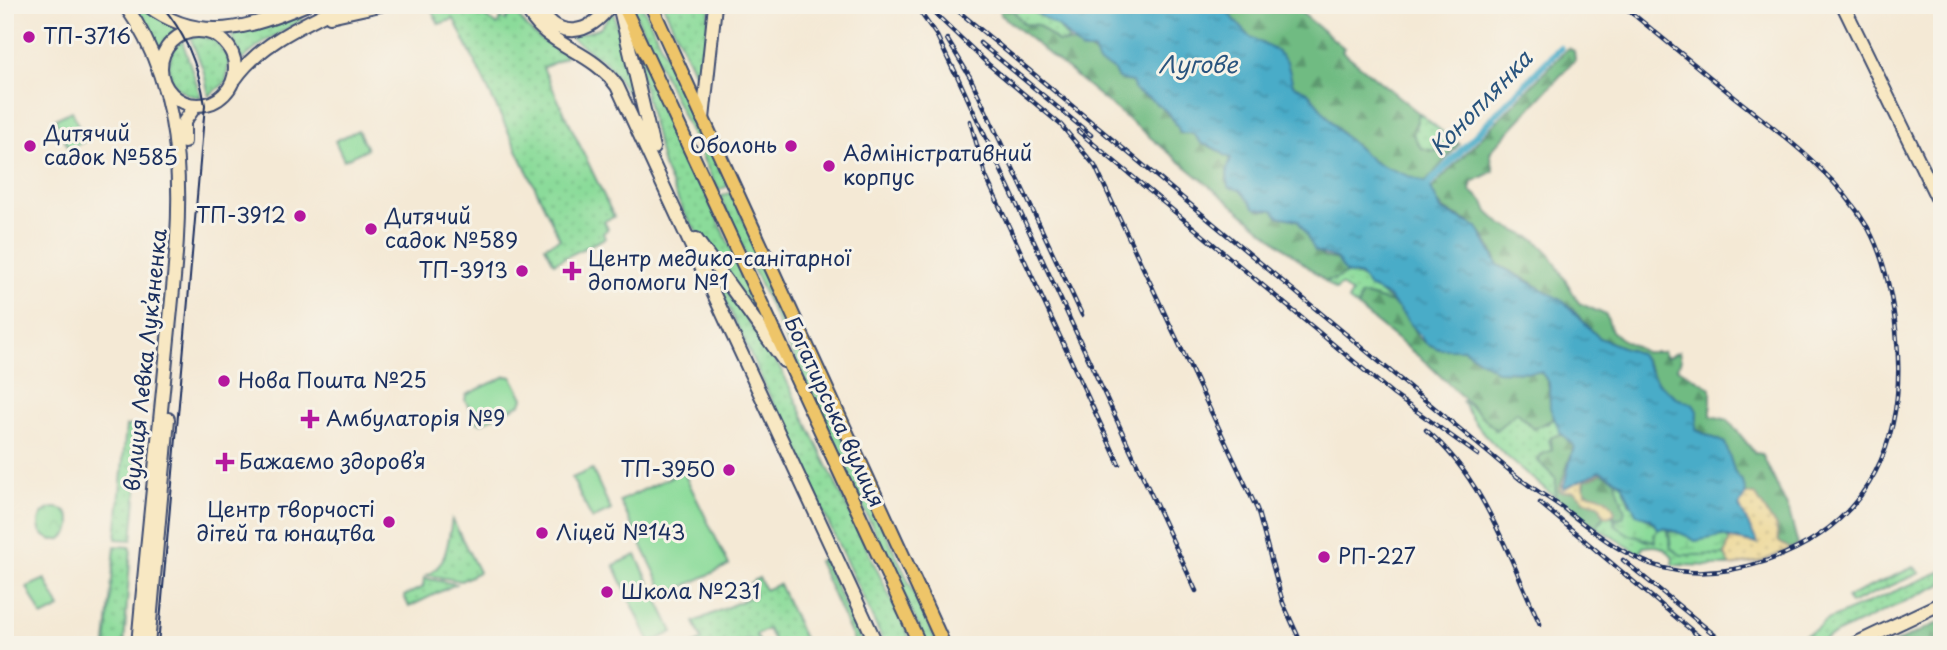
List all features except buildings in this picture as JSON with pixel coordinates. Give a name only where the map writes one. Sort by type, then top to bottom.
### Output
[{"type":"main road","name":"вулиця Левка Лукʼяненка","points":[[125,5],[148,45],[162,80],[176,133],[180,210],[138,645]]},
{"type":"main road","points":[[147,5],[167,18],[218,36],[232,52],[235,75],[231,85]]},
{"type":"main road","points":[[305,5],[250,25],[185,32],[173,40],[162,58],[162,80],[175,97],[196,105],[217,100],[258,55],[316,18],[342,5]]},
{"type":"main road","points":[[316,18],[380,5]]},
{"type":"main road","name":"Богатирська вулиця","points":[[525,5],[544,33],[588,56],[610,75],[626,101],[877,645]]},
{"type":"main road","points":[[539,5],[556,25],[580,30],[602,17],[610,5]]},
{"type":"main road","name":"Богатирська вулиця","points":[[621,5],[660,173]]},
{"type":"main road","name":"Богатирська вулиця","points":[[621,5],[920,645]]},
{"type":"main road","name":"Богатирська вулиця","points":[[651,5],[944,645]]},
{"type":"main road","points":[[703,119],[715,5]]},
{"type":"main road","points":[[1843,5],[1942,208]]},
{"type":"main road","name":"вулиця Левка Лукʼяненка","points":[[148,645],[187,209],[188,183],[183,129],[196,105]]},
{"type":"main road","points":[[678,213],[796,377]]},
{"type":"main road","points":[[1853,645],[1942,603]]},
{"type":"green space","points":[[134,5],[141,5],[174,25],[176,29],[159,53]]},
{"type":"green space","points":[[429,5],[475,5],[479,12],[497,25],[501,18],[506,21],[508,15],[494,5],[512,5],[534,34],[565,54],[566,57],[543,68],[614,217],[604,221],[608,229],[603,233],[605,238],[554,263],[545,246],[560,239],[454,19],[439,24]]},
{"type":"green space","points":[[631,5],[642,5],[728,186],[718,191]]},
{"type":"green space","points":[[663,5],[710,5],[701,87]]},
{"type":"green space","points":[[995,5],[1033,5],[1034,12],[1059,27],[1069,41],[1058,42],[1038,25],[1024,24],[1011,8],[1000,9]]},
{"type":"green space","points":[[1221,5],[1292,5],[1344,48],[1342,51],[1419,113],[1413,135],[1421,148],[1435,151],[1454,141],[1459,144],[1425,183],[1375,163],[1340,132],[1307,91],[1293,85],[1287,62],[1249,36]]},
{"type":"green space","points":[[1011,8],[1024,24],[1038,25],[1058,42],[1080,45],[1097,55],[1132,82],[1135,91],[1168,113],[1180,133],[1193,133],[1202,144],[1231,158],[1226,183],[1240,190],[1260,210],[1273,210],[1282,217],[1298,220],[1315,248],[1324,257],[1338,260],[1346,273],[1325,281],[1000,14],[1000,9]]},
{"type":"green space","points":[[613,11],[640,117],[629,94],[605,62],[570,37],[600,28]]},
{"type":"green space","points":[[300,14],[302,20],[264,42],[242,60],[231,35]]},
{"type":"green space","points":[[630,31],[773,339],[684,213],[663,166]]},
{"type":"green space","points":[[190,37],[215,40],[229,59],[226,82],[209,96],[203,69]]},
{"type":"green space","points":[[182,40],[201,97],[181,91],[170,76],[170,58]]},
{"type":"green space","points":[[1568,48],[1574,51],[1575,60],[1490,152],[1494,171],[1472,182],[1470,190],[1484,202],[1488,212],[1501,224],[1536,240],[1550,254],[1579,303],[1606,315],[1612,331],[1620,338],[1645,352],[1663,352],[1666,358],[1679,352],[1681,361],[1677,368],[1711,388],[1711,416],[1728,420],[1755,453],[1762,454],[1789,511],[1798,545],[1790,549],[1779,542],[1755,494],[1746,494],[1743,482],[1735,473],[1725,443],[1696,430],[1697,412],[1693,404],[1677,398],[1657,382],[1644,359],[1635,352],[1599,338],[1572,309],[1530,281],[1498,265],[1483,235],[1468,221],[1444,209],[1435,199],[1431,189]]},
{"type":"green space","points":[[72,111],[85,141],[69,149],[55,119]]},
{"type":"green space","points":[[1419,113],[1454,141],[1435,151],[1421,148],[1413,135]]},
{"type":"green space","points":[[358,130],[367,149],[344,160],[335,141]]},
{"type":"green space","points":[[731,192],[852,458],[841,460],[720,197]]},
{"type":"green space","points":[[708,263],[782,371],[913,645],[885,645]]},
{"type":"green space","points":[[1346,273],[1364,278],[1392,303],[1359,302],[1358,308],[1348,300],[1352,294],[1341,285],[1336,290],[1325,281]]},
{"type":"green space","points":[[1360,296],[1392,303],[1405,313],[1418,338],[1439,349],[1463,349],[1497,371],[1541,372],[1549,388],[1555,418],[1534,429],[1517,412],[1496,430],[1428,364],[1358,308]]},
{"type":"green space","points":[[506,376],[512,377],[523,398],[521,404],[482,423],[477,422],[465,400],[466,395]]},
{"type":"green space","points":[[1462,400],[1475,410],[1517,412],[1547,424],[1555,418],[1562,434],[1549,440],[1552,450],[1541,455],[1538,460],[1556,479],[1555,497],[1490,441]]},
{"type":"green space","points":[[143,425],[132,540],[116,539],[126,426]]},
{"type":"green space","points":[[1562,434],[1574,446],[1559,490],[1574,491],[1591,503],[1599,504],[1604,516],[1596,527],[1555,497],[1556,479],[1538,461],[1541,455],[1552,450],[1551,437]]},
{"type":"green space","points":[[854,464],[938,645],[927,645],[845,468]]},
{"type":"green space","points":[[592,469],[611,510],[592,519],[572,478]]},
{"type":"green space","points":[[683,471],[729,565],[666,595],[620,501]]},
{"type":"green space","points":[[1602,473],[1615,479],[1625,511],[1624,518],[1616,519],[1603,502],[1584,490],[1585,480]]},
{"type":"green space","points":[[1615,479],[1623,485],[1629,503],[1659,529],[1654,534],[1655,542],[1630,535],[1616,526],[1615,520],[1623,518],[1625,511]]},
{"type":"green space","points":[[55,508],[67,512],[71,524],[67,536],[55,540],[43,536],[39,524],[43,512]]},
{"type":"green space","points":[[1604,516],[1613,516],[1616,526],[1647,541],[1659,529],[1667,527],[1671,548],[1688,555],[1725,555],[1731,566],[1672,565],[1673,557],[1663,548],[1656,546],[1643,547],[1640,554],[1596,527]]},
{"type":"green space","points":[[452,519],[479,572],[461,581],[427,575],[434,571],[443,558]]},
{"type":"green space","points":[[1669,531],[1686,534],[1695,541],[1722,536],[1730,539],[1725,555],[1681,555],[1671,548]]},
{"type":"green space","points":[[115,546],[131,547],[124,645],[106,645]]},
{"type":"green space","points":[[636,555],[673,632],[650,643],[614,565]]},
{"type":"green space","points":[[823,559],[863,645],[856,645],[818,561]]},
{"type":"green space","points":[[1914,567],[1920,573],[1850,604],[1847,597]]},
{"type":"green space","points":[[1942,571],[1942,584],[1812,645],[1780,645],[1815,630],[1825,621]]},
{"type":"green space","points":[[424,578],[456,584],[409,607],[404,596],[423,587]]},
{"type":"green space","points":[[759,578],[765,590],[779,584],[807,645],[776,645],[768,629],[756,635],[761,645],[753,645],[749,639],[737,645],[693,645],[702,640],[694,622],[755,595],[750,583]]},
{"type":"green space","points":[[45,579],[60,608],[42,617],[27,587]]},
{"type":"green space","points":[[1942,621],[1942,643],[1938,645],[1891,645]]},
{"type":"sand","points":[[1598,471],[1602,473],[1585,480],[1583,487],[1587,493],[1600,496],[1611,504],[1615,513],[1608,517],[1604,516],[1599,504],[1586,501],[1574,491],[1561,492],[1559,488],[1562,485],[1563,489]]},
{"type":"sand","points":[[1755,494],[1776,527],[1779,542],[1790,549],[1763,561],[1731,566],[1725,555],[1730,539],[1758,544],[1739,506],[1744,495]]},
{"type":"water","name":"Лугове","points":[[1033,5],[1221,5],[1249,36],[1278,52],[1287,62],[1293,85],[1307,91],[1340,132],[1375,163],[1429,184],[1441,210],[1477,227],[1498,265],[1563,301],[1599,338],[1640,354],[1657,382],[1677,398],[1693,404],[1697,411],[1696,430],[1725,443],[1735,473],[1743,482],[1746,494],[1739,506],[1758,544],[1722,536],[1695,541],[1664,527],[1659,529],[1649,518],[1636,514],[1621,482],[1600,471],[1563,489],[1574,446],[1560,432],[1550,408],[1549,383],[1541,372],[1497,371],[1463,349],[1439,349],[1426,343],[1388,296],[1369,287],[1361,276],[1346,273],[1336,258],[1315,251],[1298,220],[1278,216],[1273,210],[1255,208],[1240,190],[1228,187],[1227,170],[1231,158],[1202,144],[1193,133],[1180,133],[1173,119],[1162,107],[1135,91],[1132,82],[1118,79],[1113,69],[1099,63],[1094,50],[1081,50],[1059,27],[1036,13]]},
{"type":"waterway","name":"Коноплянка","points":[[1429,184],[1560,48]]},
{"type":"tram line","points":[[158,645],[205,105],[190,52],[178,27],[161,5]]},
{"type":"railway","points":[[915,5],[937,36],[955,74]]},
{"type":"railway","points":[[926,5],[988,64],[1061,125],[1095,166],[1257,509],[1283,603],[1302,645]]},
{"type":"railway","points":[[951,5],[1521,480]]},
{"type":"railway","points":[[1515,475],[1616,547],[1646,562],[1689,572],[1733,569],[1766,561],[1803,545],[1833,524],[1857,500],[1876,471],[1888,440],[1896,405],[1896,330],[1887,278],[1879,252],[1855,208],[1824,172],[1789,140],[1622,5]]},
{"type":"railway","points":[[947,39],[970,77],[1082,315]]},
{"type":"railway","points":[[980,43],[1091,135]]},
{"type":"railway","points":[[953,67],[1196,591]]},
{"type":"railway","points":[[970,121],[986,177],[1119,464]]},
{"type":"railway","points":[[1078,131],[1394,395],[1478,455]]},
{"type":"railway","points":[[1426,430],[1464,471],[1479,495],[1506,546],[1540,624]]},
{"type":"railway","points":[[1540,503],[1709,645]]},
{"type":"railway","points":[[1623,560],[1727,645]]},
{"type":"place","name":"ТП-3716","points":[[29,37]]},
{"type":"place","name":"Дитячий садок №585","points":[[30,146]]},
{"type":"place","name":"Оболонь","points":[[791,146]]},
{"type":"place","name":"Адміністративний корпус","points":[[829,166]]},
{"type":"place","name":"ТП-3912","points":[[300,216]]},
{"type":"place","name":"Дитячий садок №589","points":[[371,229]]},
{"type":"place","name":"ТП-3913","points":[[522,271]]},
{"type":"place","name":"Центр медико-санітарної допомоги №1","points":[[572,271]]},
{"type":"place","name":"Нова Пошта №25","points":[[224,381]]},
{"type":"place","name":"Амбулаторія №9","points":[[310,419]]},
{"type":"place","name":"Бажаємо здоровʼя","points":[[225,462]]},
{"type":"place","name":"ТП-3950","points":[[729,470]]},
{"type":"place","name":"Центр творчості дітей та юнацтва","points":[[389,522]]},
{"type":"place","name":"Ліцей №143","points":[[542,533]]},
{"type":"place","name":"РП-227","points":[[1324,557]]},
{"type":"place","name":"Школа №231","points":[[607,592]]}]
